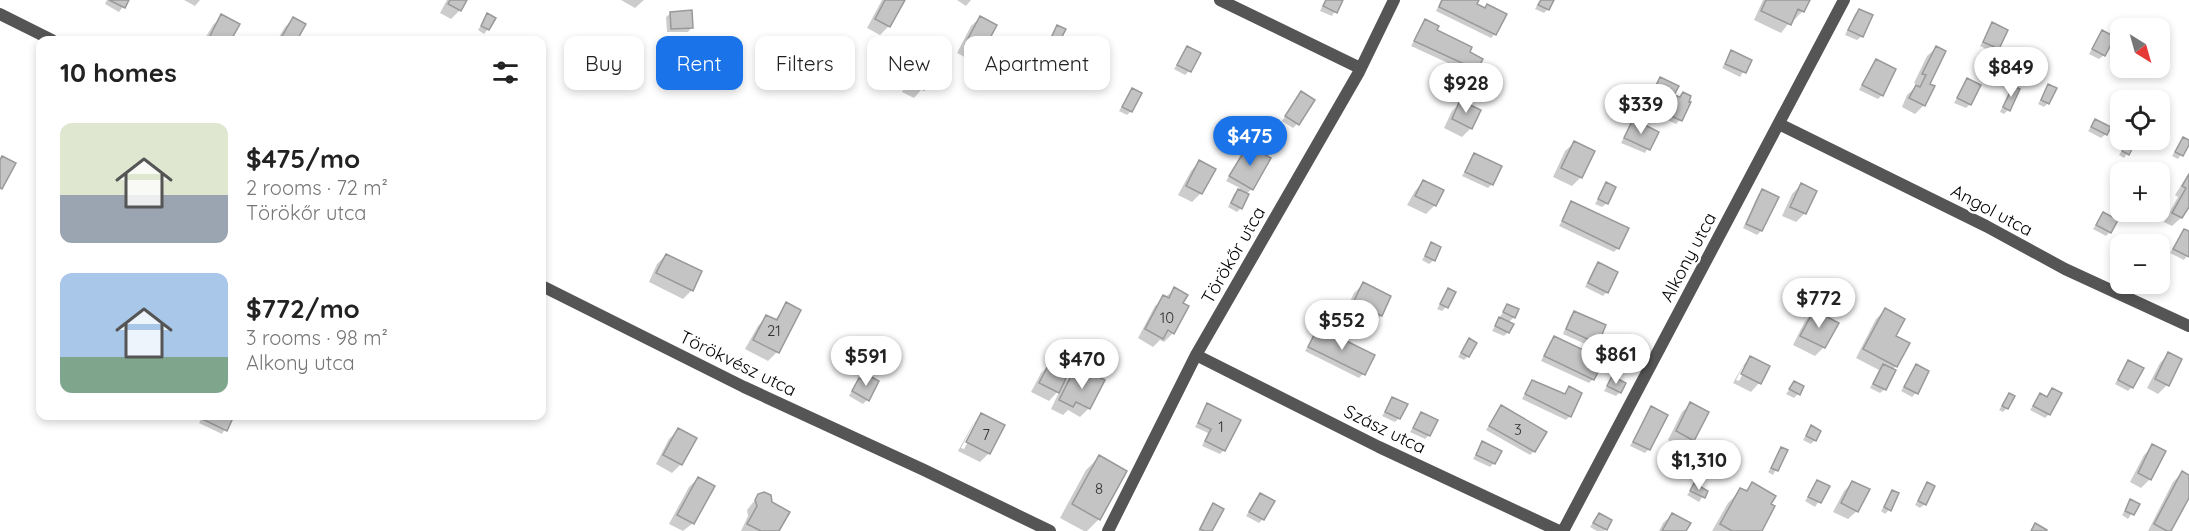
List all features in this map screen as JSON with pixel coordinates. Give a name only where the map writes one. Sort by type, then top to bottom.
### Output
[{"type":"street","points":[[1220,0],[1360,68]]},
{"type":"street","name":"Törökőr utca","points":[[1108,531],[1196,355],[1360,68],[1394,0]]},
{"type":"street","name":"Alkony utca","points":[[1561,531],[1844,0]]},
{"type":"street","points":[[0,14],[44,36]]},
{"type":"street","name":"Angol utca","points":[[1779,124],[1966,216],[2065,269],[2189,326]]},
{"type":"street","name":"Törökvész utca","points":[[546,288],[744,387],[1050,531]]},
{"type":"street","name":"Szász utca","points":[[1196,355],[1379,447],[1561,531]]},
{"type":"building","points":[[109,0],[129,0],[125,8]]},
{"type":"building","points":[[450,0],[467,0],[461,11],[448,4]]},
{"type":"building","points":[[885,0],[905,0],[890,27],[875,19]]},
{"type":"building","points":[[1326,0],[1343,0],[1337,13],[1323,6]]},
{"type":"building","points":[[1442,0],[1479,0],[1477,4],[1485,8],[1487,4],[1507,14],[1496,35],[1439,7]]},
{"type":"building","points":[[1541,0],[1554,0],[1549,10],[1538,5]]},
{"type":"building","points":[[1766,0],[1810,0],[1804,12],[1798,9],[1791,25],[1761,11]]},
{"type":"building","points":[[1859,9],[1873,15],[1863,37],[1848,30]]},
{"type":"building","points":[[692,10],[693,28],[671,29],[670,12]]},
{"type":"building","points":[[487,13],[496,18],[489,30],[481,26]]},
{"type":"building","points":[[221,14],[240,24],[233,36],[210,36]]},
{"type":"building","points":[[980,16],[997,25],[991,36],[969,36]]},
{"type":"building","points":[[293,17],[306,24],[299,36],[282,36]]},
{"type":"building","points":[[1425,19],[1439,26],[1437,30],[1472,47],[1470,52],[1483,59],[1477,70],[1414,41]]},
{"type":"building","points":[[1992,22],[2008,30],[1999,49],[1983,42]]},
{"type":"building","points":[[1057,25],[1066,29],[1062,36],[1052,36]]},
{"type":"building","points":[[2102,30],[2110,34],[2110,46],[2105,56],[2092,49]]},
{"type":"building","points":[[1187,46],[1201,53],[1191,72],[1177,65]]},
{"type":"building","points":[[1936,46],[1946,51],[1930,84],[1935,86],[1925,106],[1909,98],[1916,85],[1920,87],[1926,75],[1922,74]]},
{"type":"building","points":[[1731,50],[1752,60],[1746,73],[1725,64]]},
{"type":"building","points":[[1876,59],[1896,69],[1883,96],[1862,85]]},
{"type":"building","points":[[1660,77],[1679,86],[1674,95],[1680,97],[1683,92],[1691,96],[1689,102],[1691,102],[1682,121],[1647,105]]},
{"type":"building","points":[[1967,78],[1981,85],[1971,105],[1957,98]]},
{"type":"building","points":[[2048,84],[2057,88],[2049,104],[2041,100]]},
{"type":"building","points":[[2013,86],[2020,89],[2010,111],[2003,107]]},
{"type":"building","points":[[1132,88],[1142,93],[1132,112],[1122,107]]},
{"type":"building","points":[[1301,91],[1315,100],[1299,125],[1285,116]]},
{"type":"building","points":[[1460,100],[1481,110],[1472,129],[1452,119]]},
{"type":"building","points":[[1633,119],[1659,132],[1650,150],[1624,138]]},
{"type":"building","points":[[2095,119],[2110,126],[2110,129],[2107,135],[2091,127]]},
{"type":"building","points":[[2183,137],[2189,140],[2189,145],[2183,156],[2175,152]]},
{"type":"building","points":[[1574,141],[1595,151],[1582,178],[1561,168]]},
{"type":"building","points":[[1248,145],[1271,158],[1253,190],[1229,176]]},
{"type":"building","points":[[2122,150],[2132,150],[2129,155]]},
{"type":"building","points":[[1474,153],[1502,166],[1493,185],[1465,172]]},
{"type":"building","points":[[2,156],[16,163],[2,189],[0,188],[0,160]]},
{"type":"building","points":[[1199,160],[1216,169],[1202,194],[1186,186]]},
{"type":"building","points":[[2189,174],[2189,207],[2182,218],[2172,213],[2186,188],[2182,186]]},
{"type":"building","points":[[1423,180],[1444,190],[1436,206],[1415,196]]},
{"type":"building","points":[[1606,182],[1616,187],[1608,204],[1598,199]]},
{"type":"building","points":[[1801,183],[1817,191],[1806,214],[1790,207]]},
{"type":"building","points":[[1238,189],[1249,194],[1242,209],[1231,203]]},
{"type":"building","points":[[1762,189],[1779,197],[1762,231],[1746,224]]},
{"type":"building","points":[[1571,201],[1629,228],[1619,249],[1562,221]]},
{"type":"building","points":[[2103,212],[2110,216],[2110,222],[2117,222],[2111,233],[2096,225]]},
{"type":"building","points":[[2184,229],[2189,231],[2189,257],[2173,249]]},
{"type":"building","points":[[1431,242],[1441,247],[1435,261],[1425,256]]},
{"type":"building","points":[[666,254],[702,271],[693,291],[656,273]]},
{"type":"building","points":[[1598,262],[1618,272],[1608,293],[1588,283]]},
{"type":"building","points":[[1363,282],[1391,296],[1382,316],[1353,303]]},
{"type":"building","points":[[1174,287],[1188,295],[1183,303],[1189,306],[1174,334],[1168,330],[1163,339],[1145,329],[1163,295],[1169,298]]},
{"type":"building","points":[[1448,288],[1456,292],[1448,308],[1440,304]]},
{"type":"building","points":[[786,302],[801,310],[779,353],[753,340],[766,315],[777,320]]},
{"type":"building","points":[[1507,304],[1519,309],[1515,318],[1503,312]]},
{"type":"building","points":[[1885,308],[1905,319],[1896,336],[1910,343],[1897,367],[1863,349]]},
{"type":"building","points":[[1814,310],[1839,323],[1825,348],[1800,336]]},
{"type":"building","points":[[1574,311],[1606,325],[1598,344],[1566,329]]},
{"type":"building","points":[[1499,317],[1514,324],[1509,333],[1495,326]]},
{"type":"building","points":[[1318,327],[1375,355],[1365,375],[1308,347]]},
{"type":"building","points":[[1554,336],[1596,356],[1592,364],[1600,368],[1594,380],[1544,356]]},
{"type":"building","points":[[1469,338],[1477,343],[1469,357],[1461,353]]},
{"type":"building","points":[[2168,352],[2182,359],[2169,386],[2155,379]]},
{"type":"building","points":[[1750,356],[1770,366],[1761,384],[1741,374]]},
{"type":"building","points":[[2128,360],[2144,368],[2133,388],[2118,380]]},
{"type":"building","points":[[1050,362],[1069,372],[1059,393],[1039,383]]},
{"type":"building","points":[[1883,364],[1896,370],[1886,390],[1873,384]]},
{"type":"building","points":[[1916,364],[1929,371],[1918,394],[1904,387]]},
{"type":"building","points":[[1073,372],[1088,379],[1091,373],[1105,380],[1090,409],[1076,402],[1073,407],[1059,400]]},
{"type":"building","points":[[866,374],[879,381],[869,401],[852,391],[859,378],[863,380]]},
{"type":"building","points":[[1612,376],[1626,383],[1621,393],[1607,386]]},
{"type":"building","points":[[1532,380],[1565,394],[1569,386],[1582,393],[1571,417],[1525,394]]},
{"type":"building","points":[[1794,381],[1804,386],[1800,395],[1789,389]]},
{"type":"building","points":[[2052,388],[2062,393],[2050,415],[2033,406],[2040,393],[2047,397]]},
{"type":"building","points":[[2009,393],[2015,396],[2008,409],[2002,406]]},
{"type":"building","points":[[1392,397],[1408,404],[1400,419],[1385,412]]},
{"type":"building","points":[[1690,402],[1709,412],[1694,441],[1676,431]]},
{"type":"building","points":[[1207,403],[1241,420],[1225,451],[1205,441],[1211,429],[1198,423]]},
{"type":"building","points":[[1501,405],[1547,432],[1535,452],[1489,426]]},
{"type":"building","points":[[1651,406],[1668,415],[1650,450],[1633,442]]},
{"type":"building","points":[[1421,412],[1438,420],[1430,436],[1413,428]]},
{"type":"building","points":[[981,413],[1005,425],[990,454],[966,442]]},
{"type":"building","points":[[204,420],[232,420],[227,431]]},
{"type":"building","points":[[1811,425],[1821,431],[1816,441],[1806,436]]},
{"type":"building","points":[[678,428],[697,438],[682,465],[663,455]]},
{"type":"building","points":[[1482,441],[1502,451],[1495,464],[1476,455]]},
{"type":"building","points":[[2152,444],[2166,451],[2151,480],[2138,473]]},
{"type":"building","points":[[1781,447],[1788,450],[1778,471],[1771,468]]},
{"type":"building","points":[[1099,455],[1127,471],[1100,520],[1072,504]]},
{"type":"building","points":[[2182,471],[2189,475],[2189,498],[2171,531],[2167,531],[2154,524]]},
{"type":"building","points":[[698,477],[715,486],[694,524],[677,515]]},
{"type":"building","points":[[1817,480],[1830,486],[1821,503],[1808,497]]},
{"type":"building","points":[[1852,481],[1870,489],[1858,512],[1841,503]]},
{"type":"building","points":[[1752,482],[1776,496],[1771,504],[1775,506],[1762,531],[1732,531],[1720,524],[1740,488],[1747,491]]},
{"type":"building","points":[[1927,482],[1935,486],[1926,505],[1918,501]]},
{"type":"building","points":[[1694,483],[1708,491],[1705,498],[1690,491]]},
{"type":"building","points":[[1892,490],[1899,493],[1891,511],[1884,507]]},
{"type":"building","points":[[764,492],[771,495],[772,502],[790,512],[779,531],[761,531],[747,524],[757,506],[755,500],[758,494]]},
{"type":"building","points":[[1260,493],[1275,501],[1264,520],[1249,512]]},
{"type":"building","points":[[2130,499],[2140,504],[2134,515],[2125,511]]},
{"type":"building","points":[[1213,503],[1224,509],[1212,531],[1204,531],[1200,529]]},
{"type":"building","points":[[1599,513],[1612,520],[1607,530],[1593,523]]},
{"type":"building","points":[[1672,513],[1691,523],[1686,531],[1662,531]]},
{"type":"building","points":[[2035,523],[2047,530],[2031,531]]}]
